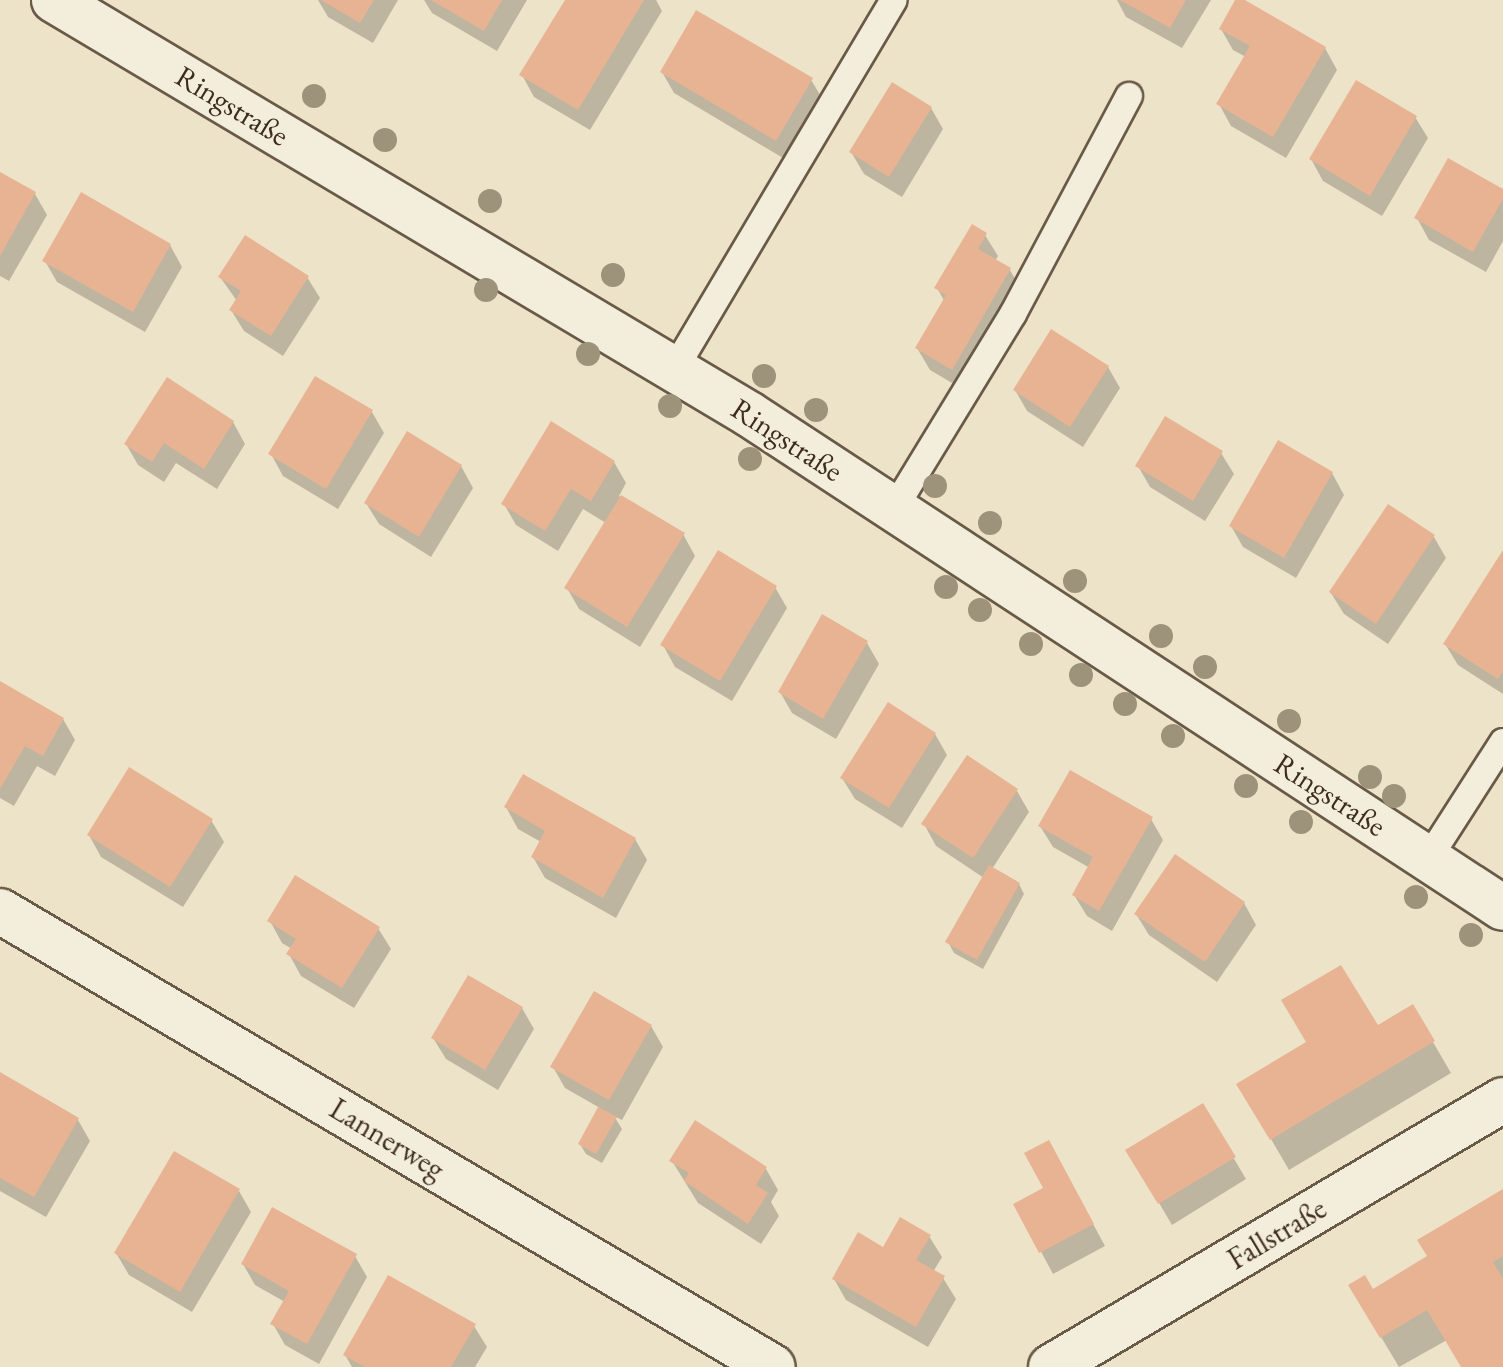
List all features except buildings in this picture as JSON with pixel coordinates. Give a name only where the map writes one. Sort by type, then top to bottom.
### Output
[{"type":"street","name":"Ringstraße","points":[[54,0],[674,370],[894,509],[1503,908]]},
{"type":"street","name":"Lannerweg","points":[[0,911],[773,1367]]},
{"type":"street","name":"Fallstraße","points":[[1051,1367],[1503,1100]]},
{"type":"lane","points":[[674,370],[894,0]]},
{"type":"lane","points":[[894,509],[1013,314],[1129,96]]},
{"type":"lane","points":[[1428,859],[1503,742]]}]
